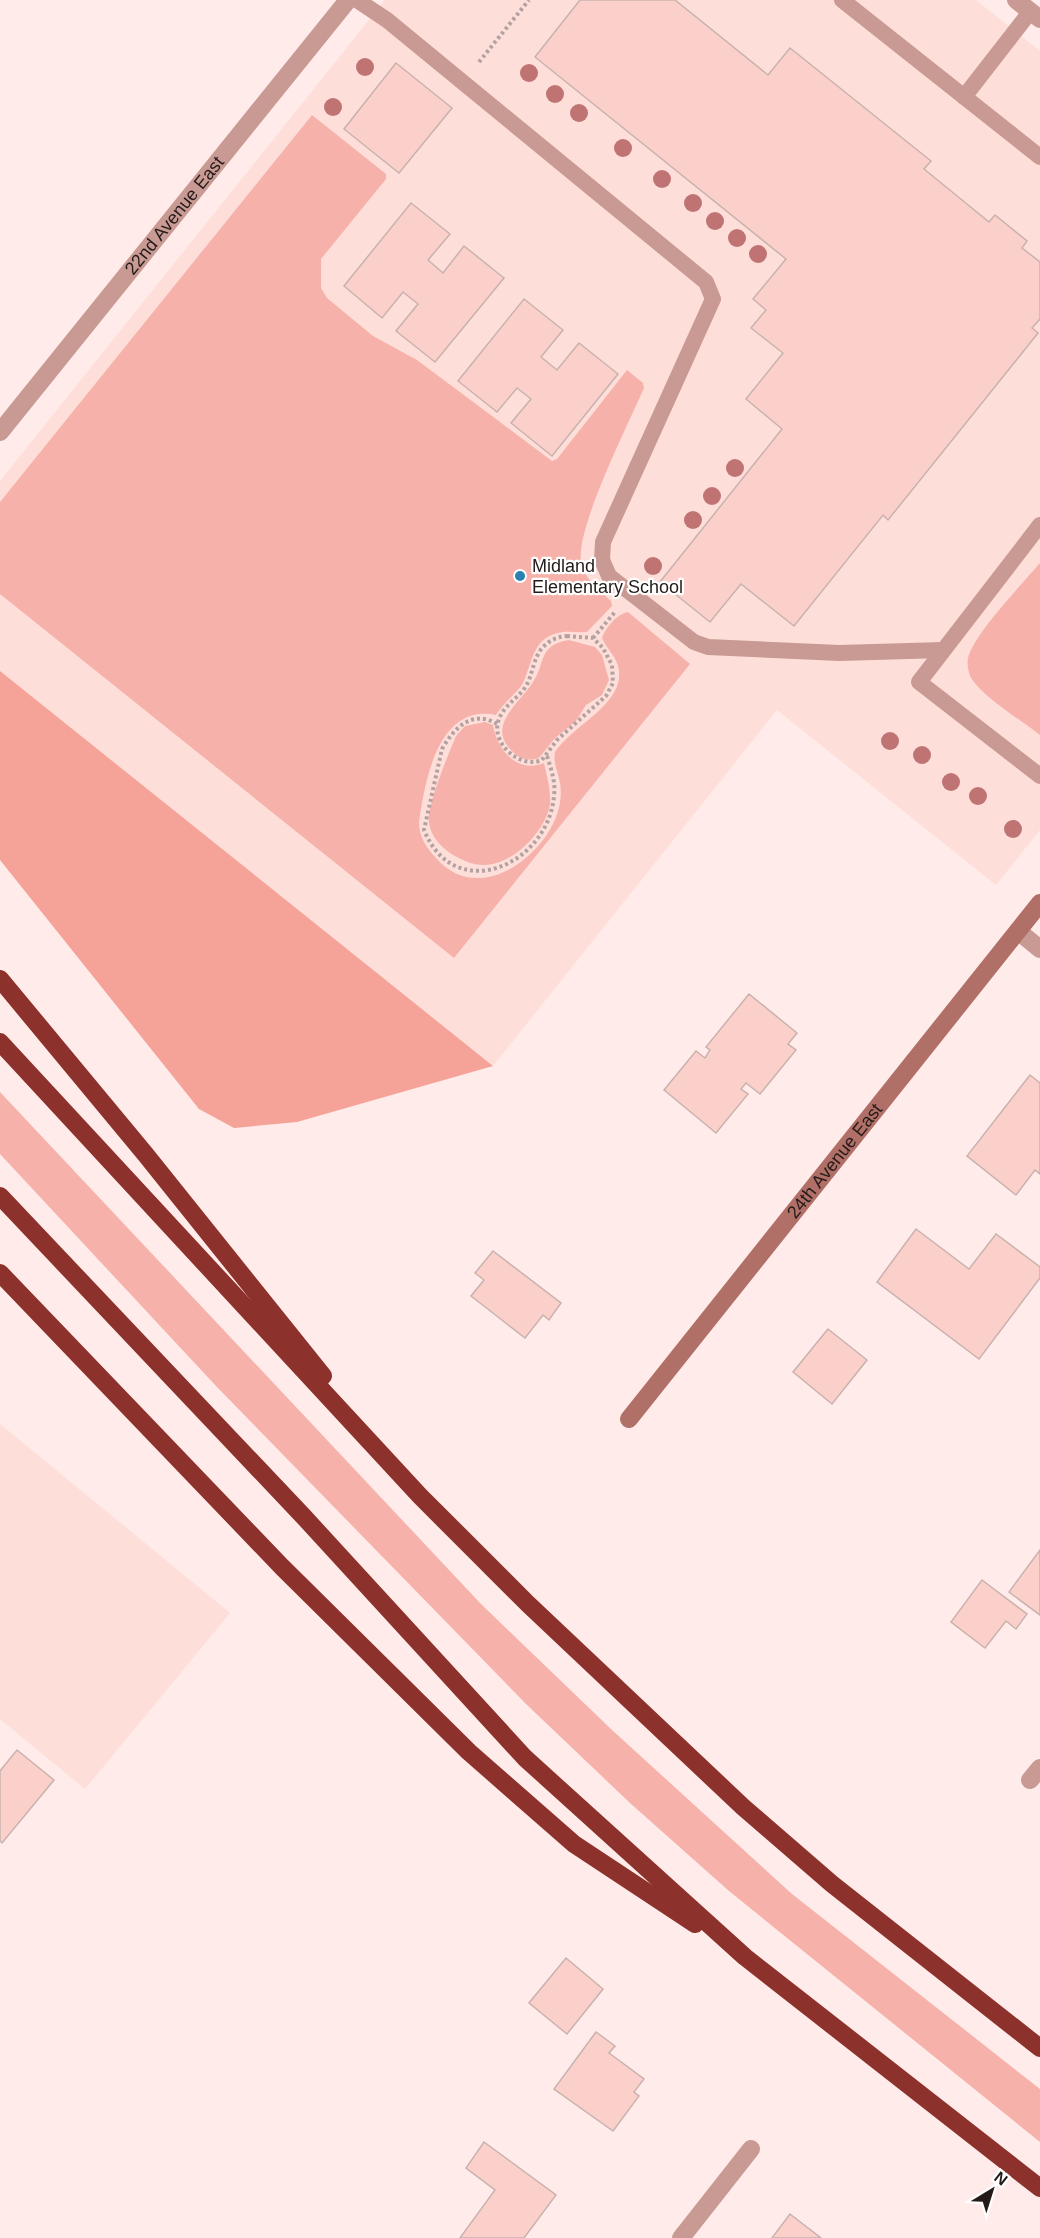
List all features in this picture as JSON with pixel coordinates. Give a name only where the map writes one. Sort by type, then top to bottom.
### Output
[{"type":"highway","points":[[0,979],[146,1155],[420,1496]]},
{"type":"highway","points":[[0,1042],[420,1496],[528,1604],[743,1807],[832,1884],[1040,2048]]},
{"type":"highway","points":[[0,1196],[304,1517],[525,1758],[745,1957],[1040,2188]]},
{"type":"highway","points":[[0,1274],[282,1567],[469,1752],[574,1844],[745,1957]]},
{"type":"street","name":"22nd Avenue East","points":[[0,432],[348,0]]},
{"type":"street","name":"24th Avenue East","points":[[629,1419],[1040,903]]},
{"type":"street","points":[[1018,931],[1040,949]]},
{"type":"street","points":[[681,2238],[751,2149]]},
{"type":"lane","points":[[357,0],[387,20],[706,282],[713,299],[603,542],[602,560],[609,576],[694,642],[708,647],[838,653],[943,650]]},
{"type":"lane","points":[[842,0],[1040,157]]},
{"type":"lane","points":[[964,98],[1032,8]]},
{"type":"lane","points":[[1040,525],[918,681],[1040,776]]},
{"type":"path","points":[[463,82],[529,0]]},
{"type":"path","points":[[567,636],[593,638],[608,656],[614,674],[613,683],[606,696],[557,741],[547,756],[536,763],[517,759],[501,742],[497,724],[507,706],[526,685],[536,656],[549,641],[567,636]]},
{"type":"path","points":[[497,724],[483,718],[466,721],[449,738],[442,749],[424,830],[428,840],[444,860],[465,870],[483,872],[510,864],[521,856],[540,834],[552,808],[554,787],[547,756]]},
{"type":"shaded area","name":"Midland Elementary School","points":[[385,0],[976,0],[1040,51],[1040,830],[996,885],[777,710],[493,1066],[0,671],[0,481]]},
{"type":"shaded area","points":[[312,115],[386,174],[386,179],[321,259],[321,288],[327,298],[373,336],[417,360],[552,461],[557,459],[627,370],[643,383],[644,388],[593,505],[581,551],[584,571],[594,585],[611,601],[612,606],[587,632],[553,634],[539,644],[523,683],[496,715],[476,714],[460,721],[448,733],[438,749],[425,786],[419,827],[426,846],[451,871],[467,877],[484,878],[517,865],[544,839],[553,824],[560,802],[561,790],[555,752],[573,732],[597,713],[615,691],[619,679],[618,666],[602,638],[609,625],[620,615],[628,612],[690,664],[454,958],[0,594],[0,502]]},
{"type":"shaded area","points":[[1040,563],[1040,735],[975,684],[968,669],[968,658],[988,623]]},
{"type":"shaded area","points":[[569,640],[595,647],[602,655],[609,680],[602,695],[586,705],[576,721],[555,738],[539,758],[528,760],[522,758],[516,755],[505,742],[502,733],[503,724],[507,715],[533,682],[547,650],[559,642]]},
{"type":"shaded area","points":[[0,671],[493,1066],[297,1122],[234,1128],[199,1109],[0,860]]},
{"type":"shaded area","points":[[485,722],[493,725],[504,751],[517,762],[534,766],[544,763],[550,804],[542,825],[526,845],[505,860],[483,865],[464,860],[445,849],[432,833],[429,815],[439,780],[456,736],[465,726]]},
{"type":"shaded area","points":[[0,1092],[481,1604],[612,1730],[792,1894],[1040,2089],[1040,2142],[729,1891],[630,1803],[525,1703],[216,1386],[0,1154]]},
{"type":"shaded area","points":[[0,1424],[230,1613],[85,1789],[0,1719]]},
{"type":"building","points":[[580,0],[675,0],[768,75],[790,48],[931,161],[924,169],[989,222],[995,215],[1027,241],[1022,248],[1040,262],[1040,319],[1032,328],[1038,333],[888,520],[883,515],[794,626],[741,584],[710,622],[660,582],[782,429],[746,399],[783,353],[751,328],[766,310],[753,299],[786,259],[535,57]]},
{"type":"building","points":[[396,63],[452,108],[399,173],[344,129]]},
{"type":"building","points":[[411,203],[450,234],[428,260],[443,273],[464,246],[504,278],[435,362],[396,331],[418,304],[403,292],[382,318],[344,286]]},
{"type":"building","points":[[524,299],[563,330],[541,357],[557,370],[579,343],[618,374],[552,456],[511,423],[531,399],[517,388],[497,412],[458,381]]},
{"type":"building","points":[[749,994],[797,1033],[788,1044],[796,1050],[760,1094],[746,1083],[741,1089],[748,1094],[716,1133],[664,1090],[696,1051],[705,1058],[710,1050],[706,1047]]},
{"type":"building","points":[[1030,1075],[1040,1083],[1040,1174],[1035,1170],[1016,1195],[967,1156]]},
{"type":"building","points":[[916,1229],[969,1269],[996,1234],[1040,1267],[1040,1278],[979,1359],[877,1282]]},
{"type":"building","points":[[493,1251],[561,1303],[549,1320],[543,1315],[525,1338],[471,1296],[484,1280],[475,1273]]},
{"type":"building","points":[[828,1329],[867,1360],[832,1404],[793,1372]]},
{"type":"building","points":[[1040,1550],[1040,1615],[1009,1592]]},
{"type":"building","points":[[982,1580],[1027,1614],[1016,1629],[1006,1621],[985,1648],[951,1622]]},
{"type":"building","points":[[17,1750],[54,1780],[2,1843],[0,1841],[0,1771]]},
{"type":"building","points":[[566,1958],[603,1989],[567,2034],[529,2003]]},
{"type":"building","points":[[596,2032],[615,2046],[609,2053],[644,2079],[634,2092],[639,2096],[613,2131],[554,2089]]},
{"type":"building","points":[[484,2142],[556,2195],[524,2238],[460,2238],[495,2190],[466,2168]]},
{"type":"building","points":[[790,2214],[821,2238],[772,2238]]},
{"type":"place","name":"Midland Elementary School","points":[[520,576]]}]
